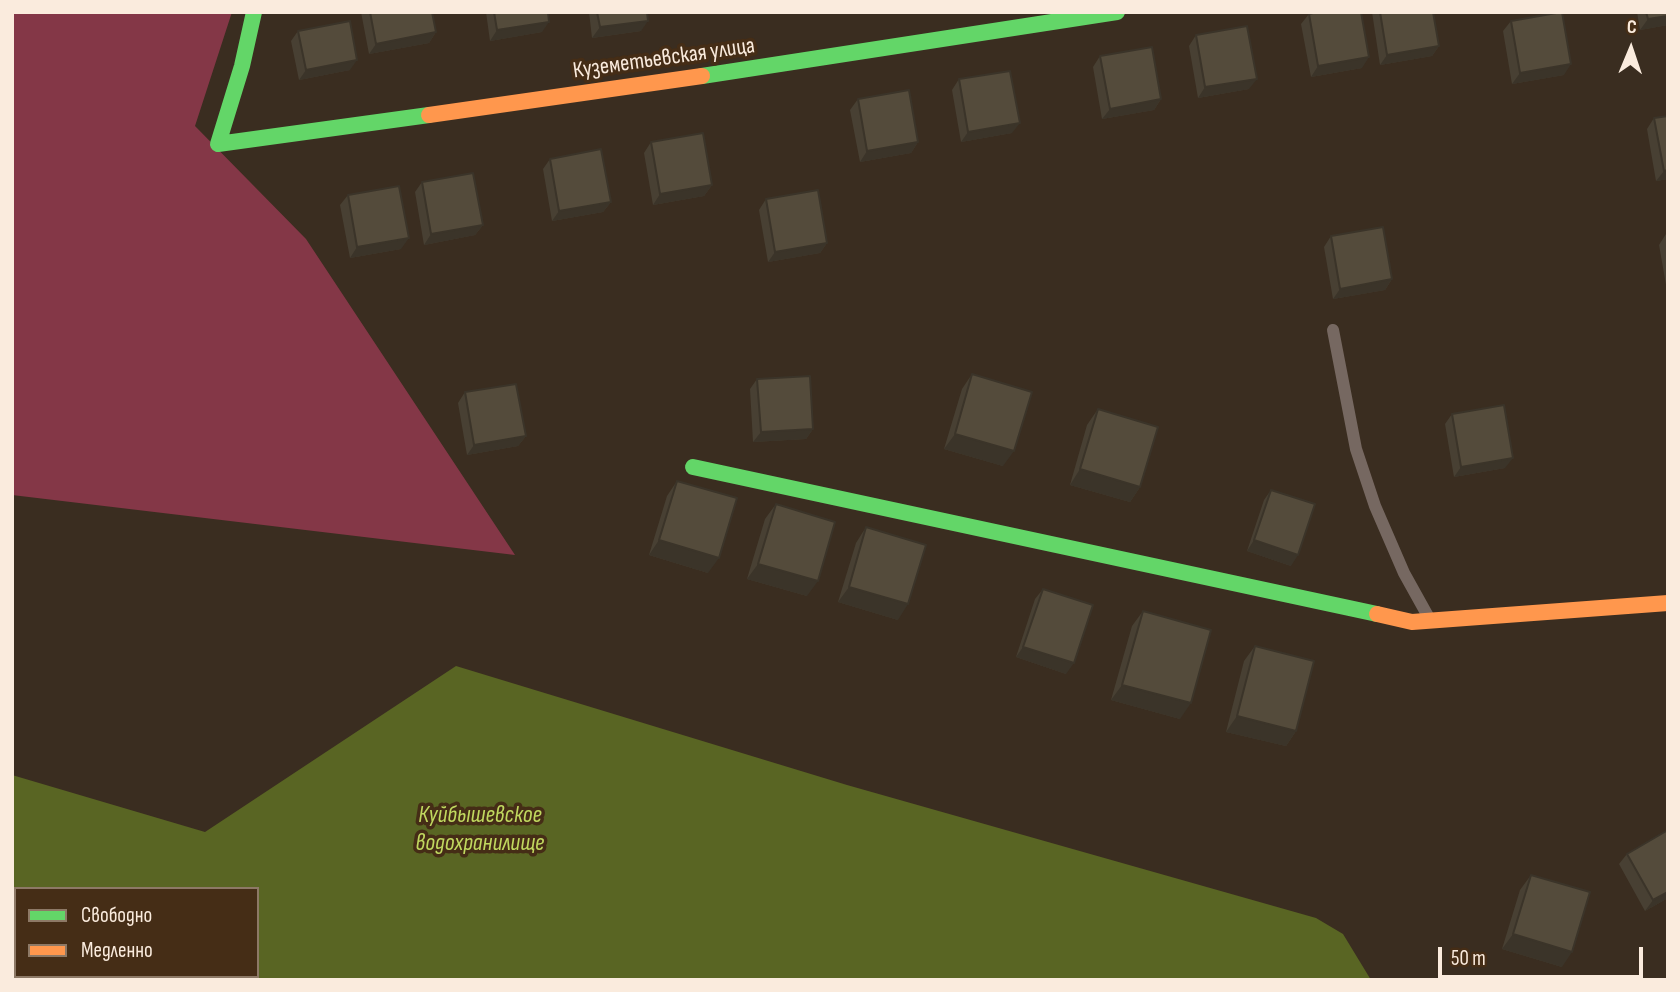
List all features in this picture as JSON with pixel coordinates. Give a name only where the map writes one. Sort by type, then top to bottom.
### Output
[{"type":"street","name":"Куземетьевская улица","points":[[254,12],[242,66],[218,144],[856,55],[1116,12]]},
{"type":"street","points":[[693,467],[1412,622],[1668,603]]},
{"type":"lane","points":[[1333,330],[1356,449],[1375,506],[1404,573],[1431,621]]},
{"type":"shaded area","points":[[12,12],[232,12],[195,126],[306,239],[515,555],[12,495]]},
{"type":"water","name":"Куйбышевское водохранилище","points":[[456,666],[847,785],[1316,918],[1343,934],[1371,980],[12,980],[12,775],[205,832]]},
{"type":"building","points":[[370,12],[432,12],[436,32],[376,44]]},
{"type":"building","points":[[494,12],[548,12],[549,22],[497,30]]},
{"type":"building","points":[[597,12],[647,12],[648,21],[600,27]]},
{"type":"building","points":[[1361,12],[1369,57],[1318,66],[1309,14]]},
{"type":"building","points":[[1380,12],[1433,12],[1439,46],[1387,55]]},
{"type":"building","points":[[1562,12],[1571,64],[1520,73],[1511,21]]},
{"type":"building","points":[[1646,12],[1668,12],[1668,16],[1648,19]]},
{"type":"building","points":[[350,21],[357,60],[306,70],[298,31]]},
{"type":"building","points":[[1247,26],[1257,79],[1205,87],[1196,35]]},
{"type":"building","points":[[1152,47],[1161,99],[1110,109],[1100,56]]},
{"type":"building","points":[[1010,71],[1020,123],[968,132],[959,79]]},
{"type":"building","points":[[909,90],[918,142],[867,151],[858,99]]},
{"type":"building","points":[[1668,116],[1668,170],[1664,171],[1654,118]]},
{"type":"building","points":[[703,133],[712,185],[660,194],[651,142]]},
{"type":"building","points":[[601,149],[611,202],[559,211],[550,159]]},
{"type":"building","points":[[473,173],[483,225],[431,234],[422,182]]},
{"type":"building","points":[[399,186],[409,238],[357,247],[348,195]]},
{"type":"building","points":[[818,190],[827,243],[775,252],[766,199]]},
{"type":"building","points":[[1383,227],[1392,279],[1340,289],[1331,236]]},
{"type":"building","points":[[972,374],[1032,392],[1014,451],[955,434]]},
{"type":"building","points":[[810,376],[813,429],[761,432],[757,379]]},
{"type":"building","points":[[516,384],[526,436],[474,445],[465,392]]},
{"type":"building","points":[[1504,405],[1513,458],[1461,467],[1452,414]]},
{"type":"building","points":[[1098,409],[1158,427],[1140,487],[1080,469]]},
{"type":"building","points":[[677,481],[737,498],[719,558],[659,540]]},
{"type":"building","points":[[1271,490],[1315,504],[1298,555],[1254,540]]},
{"type":"building","points":[[776,504],[835,522],[818,581],[758,564]]},
{"type":"building","points":[[866,527],[926,545],[908,604],[849,587]]},
{"type":"building","points":[[1043,589],[1093,605],[1074,663],[1023,647]]},
{"type":"building","points":[[1143,611],[1211,630],[1191,703],[1122,685]]},
{"type":"building","points":[[1255,646],[1314,661],[1296,731],[1237,716]]},
{"type":"building","points":[[1668,830],[1668,892],[1653,900],[1627,854]]},
{"type":"building","points":[[1531,875],[1590,892],[1572,952],[1513,934]]},
{"type":"traffic: fast","points":[[254,12],[242,66],[218,144],[429,115]]},
{"type":"traffic: fast","points":[[702,76],[1117,12]]},
{"type":"traffic: fast","points":[[693,467],[1377,614]]},
{"type":"traffic: slow","points":[[429,115],[702,76]]},
{"type":"traffic: slow","points":[[1377,614],[1412,622],[1668,603]]}]
